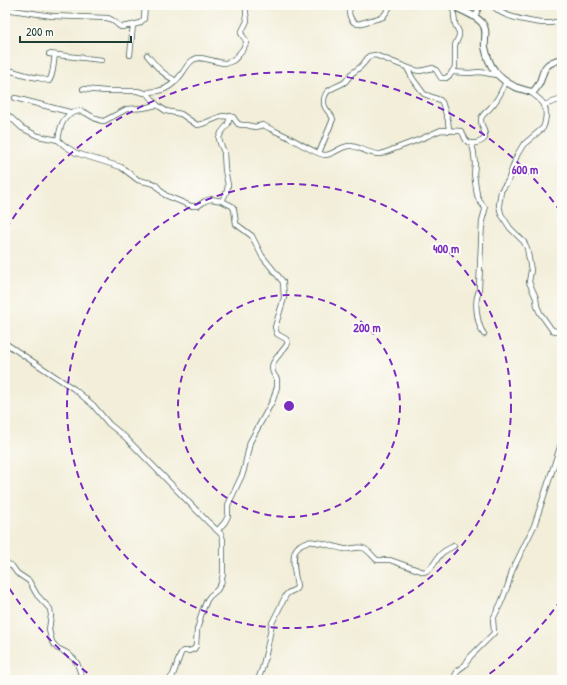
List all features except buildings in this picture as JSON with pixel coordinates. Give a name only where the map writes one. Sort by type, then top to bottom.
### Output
[{"type":"street","points":[[5,9],[52,16],[107,18],[111,19],[116,25],[121,27],[140,23],[144,20],[145,5]]},
{"type":"street","points":[[149,94],[151,91],[160,91],[167,88],[176,81],[193,60],[200,58],[219,62],[232,62],[246,43],[241,33],[247,21],[246,5]]},
{"type":"street","points":[[352,5],[348,11],[355,24],[383,17],[391,5]]},
{"type":"street","points":[[475,17],[480,5]]},
{"type":"street","points":[[492,5],[500,12],[512,17],[548,24],[555,22]]},
{"type":"street","points":[[451,6],[475,17],[482,22],[485,28],[485,46],[490,65],[497,75],[506,82],[529,92],[544,105],[546,113],[545,125],[524,145],[517,155],[508,181],[501,191],[499,205],[501,214],[510,228],[524,242],[527,248],[531,270],[529,282],[536,298],[540,313],[552,330],[562,331]]},
{"type":"street","points":[[319,153],[333,119],[332,115],[325,107],[324,97],[330,89],[344,82],[371,55],[379,56],[407,68],[420,71],[433,68],[443,78],[446,78],[452,72],[455,67],[455,45],[459,32],[455,24],[451,6]]},
{"type":"street","points":[[130,55],[133,25]]},
{"type":"street","points":[[49,54],[102,60]]},
{"type":"street","points":[[5,76],[8,70],[49,81],[52,76],[55,55]]},
{"type":"street","points":[[147,55],[160,71],[176,81]]},
{"type":"street","points":[[529,92],[533,92],[536,89],[544,69],[548,64],[562,59]]},
{"type":"street","points":[[407,68],[424,94],[442,102],[448,120],[449,131]]},
{"type":"street","points":[[452,72],[469,74],[480,72],[497,75]]},
{"type":"street","points":[[83,89],[137,91],[149,94],[157,105],[166,111],[181,114],[197,125],[222,116],[230,116],[233,117],[238,124],[255,127],[264,126],[287,136],[322,155],[326,155],[346,146],[378,154],[400,147],[441,130],[461,131],[464,133],[466,141],[471,143],[481,141],[485,138],[485,131],[481,120],[484,113],[496,102],[506,82]]},
{"type":"street","points":[[15,98],[73,113]]},
{"type":"street","points":[[544,105],[562,99]]},
{"type":"street","points":[[58,140],[64,120],[67,116],[78,111],[84,112],[98,120],[104,121],[127,109],[157,105]]},
{"type":"street","points":[[5,114],[22,128],[38,136],[58,140],[76,153],[121,167],[138,180],[155,184],[165,195],[191,206],[198,206],[207,200],[222,201],[232,206],[235,213],[236,224],[252,236],[262,256],[283,282],[284,298],[276,324],[276,330],[277,334],[286,339],[288,343],[274,362],[272,369],[272,372],[278,382],[273,400],[250,442],[243,474],[228,505],[228,516],[218,530]]},
{"type":"street","points":[[222,201],[228,185],[224,170],[224,152],[219,138],[221,132],[228,124],[230,116]]},
{"type":"street","points":[[471,143],[475,164],[474,174],[479,200],[485,210],[482,220],[480,288],[477,297],[480,328],[484,334]]},
{"type":"street","points":[[5,343],[74,390],[93,405],[109,424],[125,437],[221,534],[223,540],[223,569],[221,584],[207,600],[202,612],[198,625],[196,646],[194,650],[183,651],[181,653],[173,675],[169,680]]},
{"type":"street","points":[[456,680],[455,676],[458,670],[465,665],[470,657],[494,633],[493,619],[506,591],[512,571],[534,526],[562,441]]},
{"type":"street","points":[[258,680],[267,649],[272,623],[286,595],[297,587],[294,561],[294,553],[296,548],[308,542],[314,541],[346,549],[362,548],[377,560],[390,560],[426,572],[440,554],[454,546]]},
{"type":"street","points":[[5,562],[12,566],[17,573],[29,581],[37,595],[50,609],[51,616],[49,630],[52,642],[57,648],[67,653],[74,659],[83,680]]}]
